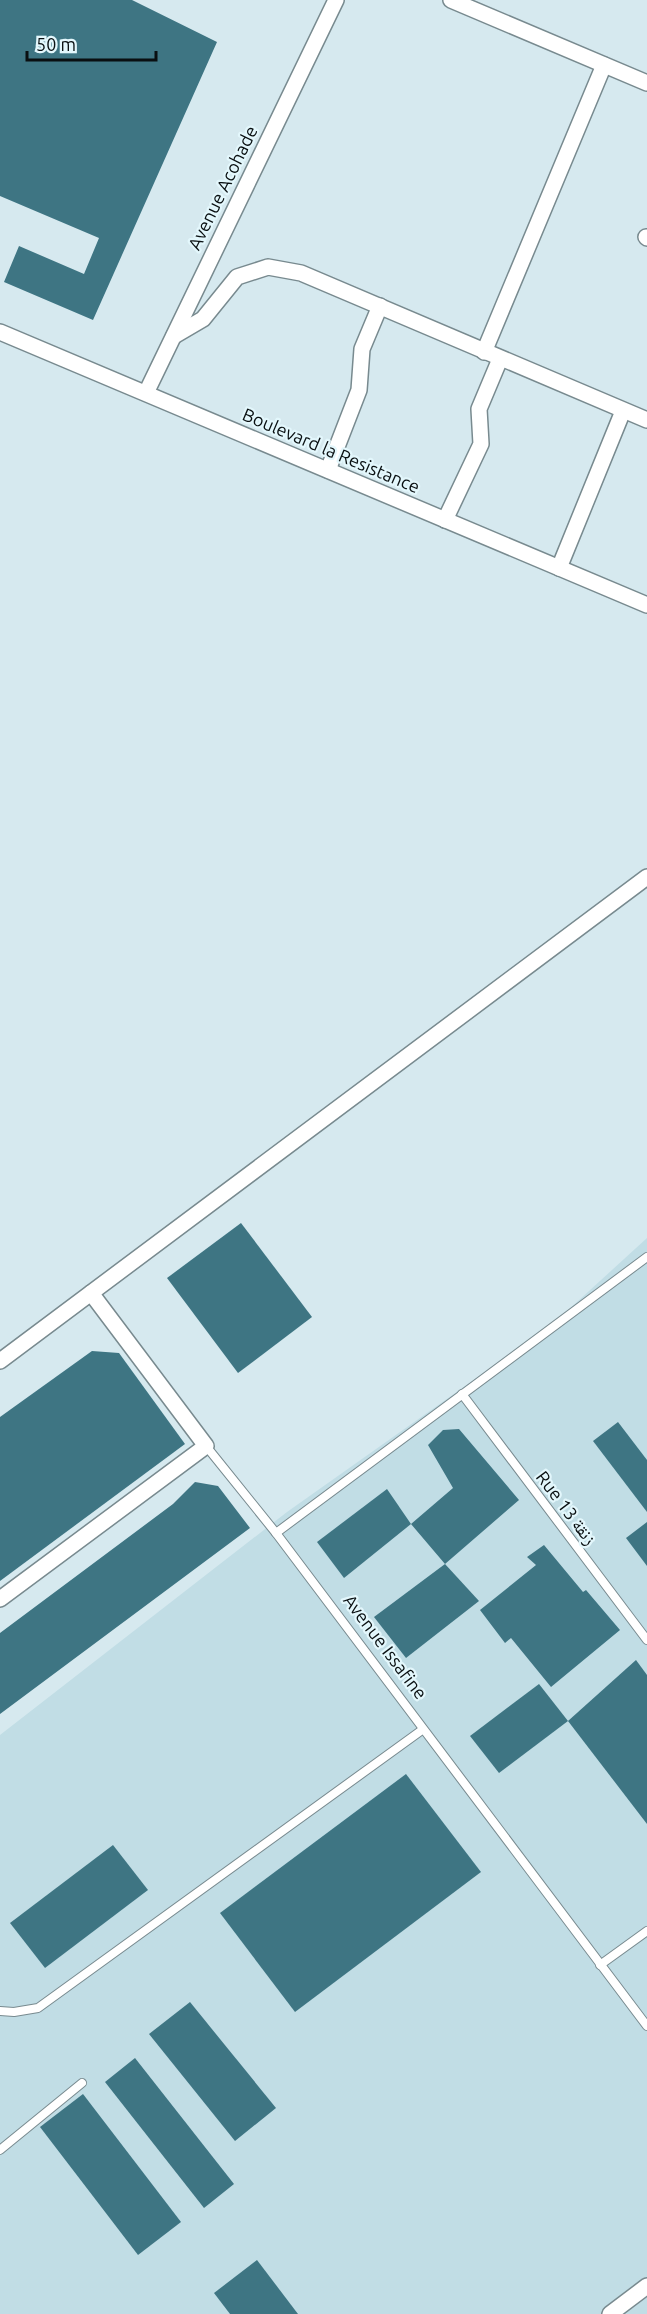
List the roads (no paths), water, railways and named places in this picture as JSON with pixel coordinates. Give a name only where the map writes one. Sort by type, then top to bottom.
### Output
[{"type":"street","name":"Avenue Acohade","points":[[146,393],[336,0]]},
{"type":"street","points":[[451,0],[647,83]]},
{"type":"street","points":[[484,352],[604,65]]},
{"type":"street","points":[[174,336],[203,319],[237,277],[268,267],[301,273],[647,420]]},
{"type":"street","points":[[328,470],[359,390],[362,349],[380,306]]},
{"type":"street","name":"Boulevard la Resistance","points":[[0,332],[647,605]]},
{"type":"street","points":[[445,520],[481,444],[479,409],[500,359]]},
{"type":"street","points":[[559,568],[623,411]]},
{"type":"street","points":[[0,1361],[645,882]]},
{"type":"street","name":"Avenue Issafine","points":[[91,1293],[206,1446]]},
{"type":"street","points":[[0,1599],[206,1446]]},
{"type":"street","points":[[610,2314],[647,2286]]},
{"type":"lane","points":[[276,1533],[646,1259]]},
{"type":"lane","name":"Rue 13 زنقة","points":[[462,1394],[647,1640]]},
{"type":"lane","name":"Avenue Issafine","points":[[206,1446],[276,1533],[647,2026]]},
{"type":"lane","points":[[0,2010],[14,2012],[38,2008],[423,1730]]},
{"type":"lane","points":[[600,1965],[647,1930]]},
{"type":"lane","points":[[0,2150],[82,2083]]}]
